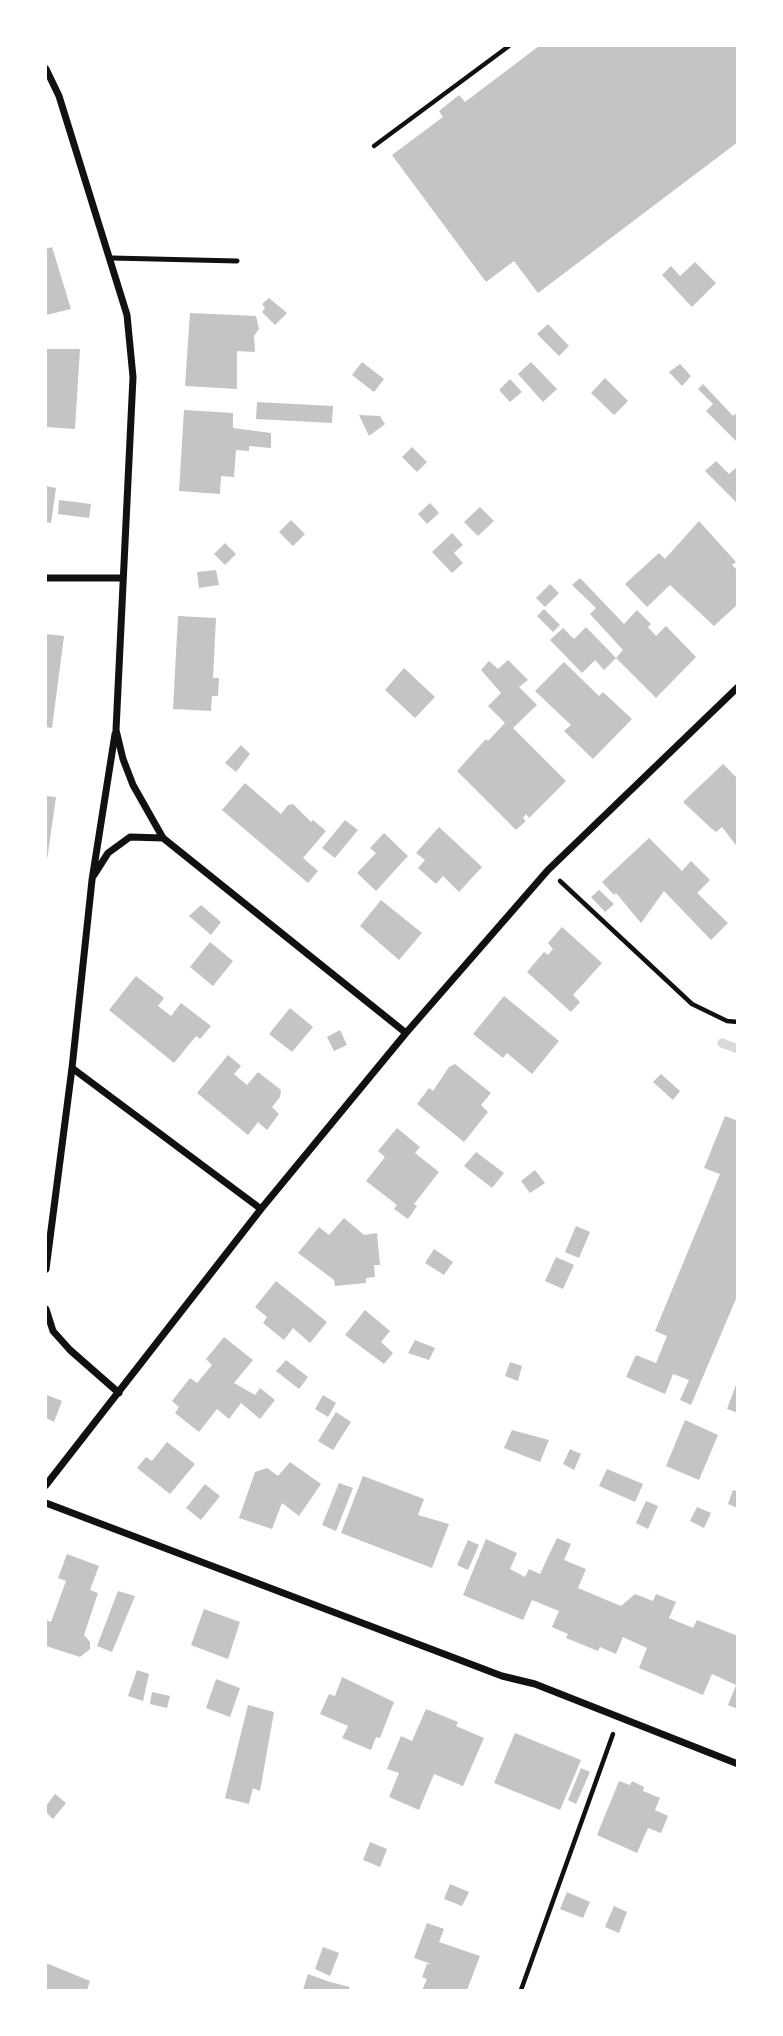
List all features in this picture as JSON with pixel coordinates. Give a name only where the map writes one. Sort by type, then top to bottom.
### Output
[{"type":"street","points":[[46,69],[59,96],[111,258],[127,315],[133,377],[116,730],[92,880],[72,1068],[46,1269]]},
{"type":"street","points":[[46,578],[123,578]]},
{"type":"street","points":[[46,1485],[261,1209],[406,1033],[548,870],[737,687]]},
{"type":"street","points":[[116,730],[133,785],[163,838],[406,1033]]},
{"type":"street","points":[[92,880],[108,853],[130,837],[163,838]]},
{"type":"street","points":[[72,1068],[261,1209]]},
{"type":"street","points":[[46,1308],[53,1331],[69,1350],[119,1393]]},
{"type":"street","points":[[46,1503],[430,1650],[502,1676],[535,1684],[737,1764]]},
{"type":"lane","points":[[111,258],[237,261]]},
{"type":"path","points":[[374,146],[507,46]]},
{"type":"path","points":[[548,870],[692,1004],[737,1023]]},
{"type":"path","points":[[521,1990],[619,1717]]},
{"type":"building","points":[[539,46],[738,46],[738,142],[538,293],[514,261],[486,282],[392,155],[443,117],[439,111],[459,95],[465,102]]},
{"type":"building","points":[[52,247],[71,309],[46,315],[46,249]]},
{"type":"building","points":[[695,262],[716,283],[692,307],[662,275],[671,266],[680,276]]},
{"type":"building","points":[[269,298],[287,313],[275,325],[262,312],[265,308],[262,304]]},
{"type":"building","points":[[190,313],[256,316],[259,329],[254,336],[255,352],[237,351],[237,389],[185,386]]},
{"type":"building","points":[[548,324],[569,346],[559,356],[537,334]]},
{"type":"building","points":[[46,349],[80,349],[75,429],[46,427]]},
{"type":"building","points":[[362,362],[384,379],[374,392],[352,375]]},
{"type":"building","points":[[531,362],[557,389],[543,402],[518,374]]},
{"type":"building","points":[[680,364],[691,376],[682,386],[669,372]]},
{"type":"building","points":[[605,378],[628,401],[614,415],[591,393]]},
{"type":"building","points":[[510,379],[522,392],[510,402],[499,390]]},
{"type":"building","points":[[703,384],[733,416],[738,412],[738,443],[706,411],[713,404],[698,389]]},
{"type":"building","points":[[257,402],[333,406],[332,423],[256,419]]},
{"type":"building","points":[[184,410],[233,413],[233,428],[271,433],[271,448],[249,446],[249,451],[236,450],[234,477],[221,476],[220,494],[179,491]]},
{"type":"building","points":[[359,415],[380,416],[385,424],[369,436]]},
{"type":"building","points":[[412,447],[427,462],[417,472],[402,457]]},
{"type":"building","points":[[716,461],[729,474],[738,466],[738,504],[705,471]]},
{"type":"building","points":[[46,486],[56,488],[51,523],[46,522]]},
{"type":"building","points":[[59,500],[91,504],[89,518],[58,514]]},
{"type":"building","points":[[430,503],[439,513],[427,524],[418,514]]},
{"type":"building","points":[[480,507],[494,521],[478,536],[464,522]]},
{"type":"building","points":[[291,520],[305,534],[293,546],[279,532]]},
{"type":"building","points":[[699,521],[736,562],[732,565],[738,571],[738,604],[714,626],[670,585],[647,607],[625,584],[659,553],[665,559]]},
{"type":"building","points":[[452,533],[463,545],[454,553],[463,563],[452,573],[432,552]]},
{"type":"building","points":[[225,543],[236,554],[225,565],[214,554]]},
{"type":"building","points":[[216,570],[219,585],[199,588],[197,572]]},
{"type":"building","points":[[580,578],[624,624],[637,610],[651,624],[648,627],[656,636],[666,626],[696,657],[656,698],[616,658],[623,650],[590,614],[596,608],[572,585]]},
{"type":"building","points":[[550,584],[559,593],[545,607],[536,598]]},
{"type":"building","points":[[544,609],[560,625],[553,632],[537,616]]},
{"type":"building","points":[[178,616],[216,618],[213,678],[219,678],[218,696],[212,696],[211,711],[173,709]]},
{"type":"building","points":[[586,627],[616,658],[604,670],[595,660],[582,673],[550,640],[563,628],[574,639]]},
{"type":"building","points":[[46,634],[64,636],[52,728],[46,727]]},
{"type":"building","points":[[508,660],[528,680],[519,687],[537,705],[513,728],[566,781],[529,818],[526,814],[523,818],[526,821],[516,830],[457,771],[486,739],[488,741],[505,723],[488,706],[501,693],[481,670],[489,661],[498,669]]},
{"type":"building","points":[[564,662],[599,696],[603,692],[632,719],[593,759],[564,731],[571,725],[535,691]]},
{"type":"building","points":[[404,668],[435,697],[415,718],[385,690]]},
{"type":"building","points":[[241,745],[250,754],[236,772],[225,763]]},
{"type":"building","points":[[723,764],[738,779],[738,848],[722,827],[716,832],[683,802]]},
{"type":"building","points":[[245,783],[281,814],[288,805],[293,804],[311,822],[313,820],[326,831],[303,858],[318,871],[308,883],[222,810]]},
{"type":"building","points":[[46,796],[56,797],[47,860],[46,860]]},
{"type":"building","points":[[345,820],[358,830],[335,858],[322,848]]},
{"type":"building","points":[[439,827],[482,867],[459,892],[443,876],[436,884],[418,868],[425,860],[416,853]]},
{"type":"building","points":[[384,833],[408,856],[376,891],[357,873],[376,853],[370,848]]},
{"type":"building","points":[[649,838],[682,871],[691,861],[710,880],[697,893],[728,923],[711,940],[664,891],[641,923],[616,893],[614,895],[602,882]]},
{"type":"building","points":[[599,890],[614,904],[605,912],[591,897]]},
{"type":"building","points":[[381,900],[422,933],[399,960],[360,926]]},
{"type":"building","points":[[201,905],[221,922],[211,935],[189,916]]},
{"type":"building","points":[[562,927],[602,963],[573,995],[580,1002],[571,1012],[527,972],[544,952],[548,955],[553,949],[548,943]]},
{"type":"building","points":[[210,942],[233,961],[213,986],[190,967]]},
{"type":"building","points":[[136,976],[164,998],[158,1006],[171,1016],[181,1003],[211,1026],[200,1039],[196,1036],[174,1063],[109,1010]]},
{"type":"building","points":[[504,996],[559,1041],[532,1074],[507,1053],[503,1058],[473,1034]]},
{"type":"building","points":[[290,1008],[313,1027],[292,1052],[269,1034]]},
{"type":"building","points":[[340,1030],[347,1045],[334,1051],[327,1037]]},
{"type":"building","points":[[228,1055],[241,1066],[234,1074],[247,1085],[258,1072],[281,1090],[280,1097],[272,1107],[279,1114],[267,1130],[258,1122],[248,1135],[197,1093]]},
{"type":"building","points":[[455,1064],[491,1093],[481,1105],[488,1112],[464,1142],[417,1104],[429,1088],[433,1091],[449,1067]]},
{"type":"building","points":[[661,1074],[680,1091],[673,1100],[653,1082]]},
{"type":"building","points":[[725,1116],[738,1121],[738,1294],[691,1405],[680,1400],[689,1380],[673,1374],[665,1394],[626,1377],[636,1355],[656,1363],[667,1336],[655,1331],[720,1174],[704,1168]]},
{"type":"building","points":[[397,1128],[420,1147],[415,1153],[439,1172],[414,1204],[417,1206],[408,1219],[394,1209],[397,1205],[366,1181],[385,1157],[378,1151]]},
{"type":"building","points":[[476,1152],[504,1173],[492,1188],[464,1166]]},
{"type":"building","points":[[535,1170],[545,1183],[530,1193],[521,1181]]},
{"type":"building","points":[[344,1218],[364,1235],[377,1233],[380,1265],[374,1265],[375,1277],[366,1278],[366,1283],[335,1286],[334,1280],[298,1253],[319,1227],[329,1235]]},
{"type":"building","points":[[576,1226],[590,1232],[579,1258],[565,1252]]},
{"type":"building","points":[[434,1249],[453,1262],[444,1275],[425,1263]]},
{"type":"building","points":[[556,1257],[574,1265],[563,1289],[545,1281]]},
{"type":"building","points":[[276,1281],[327,1322],[310,1343],[293,1328],[284,1340],[263,1323],[267,1317],[255,1307]]},
{"type":"building","points":[[365,1310],[390,1331],[381,1342],[393,1353],[384,1364],[345,1335]]},
{"type":"building","points":[[224,1337],[253,1360],[234,1383],[255,1395],[260,1388],[275,1400],[260,1419],[241,1403],[229,1419],[217,1409],[199,1432],[175,1413],[179,1407],[172,1401],[190,1378],[197,1383],[212,1365],[206,1359]]},
{"type":"building","points":[[415,1340],[435,1348],[429,1360],[408,1353]]},
{"type":"building","points":[[286,1360],[308,1377],[299,1389],[276,1371]]},
{"type":"building","points":[[510,1362],[522,1366],[518,1381],[505,1376]]},
{"type":"building","points":[[738,1382],[738,1413],[727,1409]]},
{"type":"building","points":[[47,1395],[62,1401],[54,1422],[46,1418]]},
{"type":"building","points":[[323,1395],[336,1403],[328,1417],[315,1409]]},
{"type":"building","points":[[336,1412],[351,1422],[333,1450],[318,1441]]},
{"type":"building","points":[[685,1420],[718,1435],[699,1480],[666,1466]]},
{"type":"building","points":[[512,1430],[549,1440],[540,1462],[504,1448]]},
{"type":"building","points":[[167,1442],[195,1464],[170,1494],[137,1468],[146,1457],[152,1461]]},
{"type":"building","points":[[570,1449],[581,1454],[574,1470],[563,1464]]},
{"type":"building","points":[[290,1462],[321,1484],[299,1516],[282,1503],[272,1529],[239,1518],[255,1472],[267,1468],[278,1476]]},
{"type":"building","points":[[607,1469],[643,1484],[635,1502],[599,1486]]},
{"type":"building","points":[[363,1476],[424,1499],[418,1515],[449,1524],[432,1568],[341,1533]]},
{"type":"building","points":[[339,1483],[353,1488],[336,1531],[322,1525]]},
{"type":"building","points":[[205,1484],[220,1496],[201,1520],[186,1508]]},
{"type":"building","points":[[733,1490],[738,1492],[738,1508],[728,1504]]},
{"type":"building","points":[[646,1501],[658,1506],[648,1529],[636,1523]]},
{"type":"building","points":[[697,1507],[711,1513],[704,1528],[690,1521]]},
{"type":"building","points":[[557,1538],[571,1544],[564,1560],[586,1569],[578,1588],[621,1606],[635,1594],[653,1601],[656,1594],[676,1602],[669,1618],[693,1628],[697,1620],[738,1636],[738,1709],[728,1705],[736,1685],[712,1674],[703,1695],[639,1668],[647,1648],[623,1637],[616,1654],[600,1647],[598,1651],[566,1638],[568,1634],[552,1627],[559,1611],[532,1600],[523,1620],[463,1595],[486,1539],[517,1553],[510,1569],[525,1577],[529,1569],[540,1574]]},
{"type":"building","points":[[468,1540],[479,1545],[468,1570],[457,1565]]},
{"type":"building","points":[[67,1554],[99,1566],[90,1590],[98,1593],[84,1635],[90,1642],[90,1649],[80,1657],[46,1646],[46,1620],[51,1622],[66,1581],[58,1578]]},
{"type":"building","points":[[118,1591],[135,1596],[112,1652],[97,1646]]},
{"type":"building","points":[[204,1609],[240,1622],[228,1659],[191,1645]]},
{"type":"building","points":[[137,1670],[149,1674],[143,1701],[128,1696]]},
{"type":"building","points":[[342,1677],[394,1702],[380,1738],[376,1737],[371,1750],[342,1738],[348,1726],[320,1714],[329,1694],[335,1696]]},
{"type":"building","points":[[216,1679],[240,1688],[230,1717],[206,1708]]},
{"type":"building","points":[[152,1692],[170,1696],[167,1708],[150,1704]]},
{"type":"building","points":[[248,1705],[274,1712],[260,1791],[253,1788],[249,1804],[225,1798]]},
{"type":"building","points":[[426,1709],[458,1722],[456,1726],[484,1738],[463,1786],[434,1774],[419,1810],[389,1797],[399,1773],[387,1769],[401,1736],[412,1741]]},
{"type":"building","points":[[515,1733],[581,1760],[560,1810],[494,1783]]},
{"type":"building","points":[[581,1768],[590,1772],[576,1804],[568,1800]]},
{"type":"building","points":[[619,1781],[630,1785],[632,1781],[644,1787],[643,1791],[660,1798],[655,1810],[668,1816],[661,1833],[648,1828],[637,1853],[597,1835]]},
{"type":"building","points":[[55,1794],[66,1803],[53,1819],[46,1812],[46,1806]]},
{"type":"building","points":[[370,1842],[387,1849],[380,1867],[363,1860]]},
{"type":"building","points":[[450,1884],[469,1892],[462,1906],[444,1899]]},
{"type":"building","points":[[567,1892],[590,1902],[583,1918],[560,1909]]},
{"type":"building","points":[[614,1906],[627,1912],[619,1933],[605,1927]]},
{"type":"building","points":[[427,1923],[444,1929],[439,1942],[480,1956],[467,1990],[422,1990],[427,1979],[422,1977],[427,1964],[431,1964],[414,1958]]},
{"type":"building","points":[[323,1947],[339,1953],[330,1976],[315,1969]]},
{"type":"building","points":[[46,1963],[90,1981],[87,1990],[46,1990]]},
{"type":"building","points":[[308,1974],[350,1987],[348,1990],[303,1990]]},
{"type":"waterway","points":[[722,1043],[738,1049]]}]
